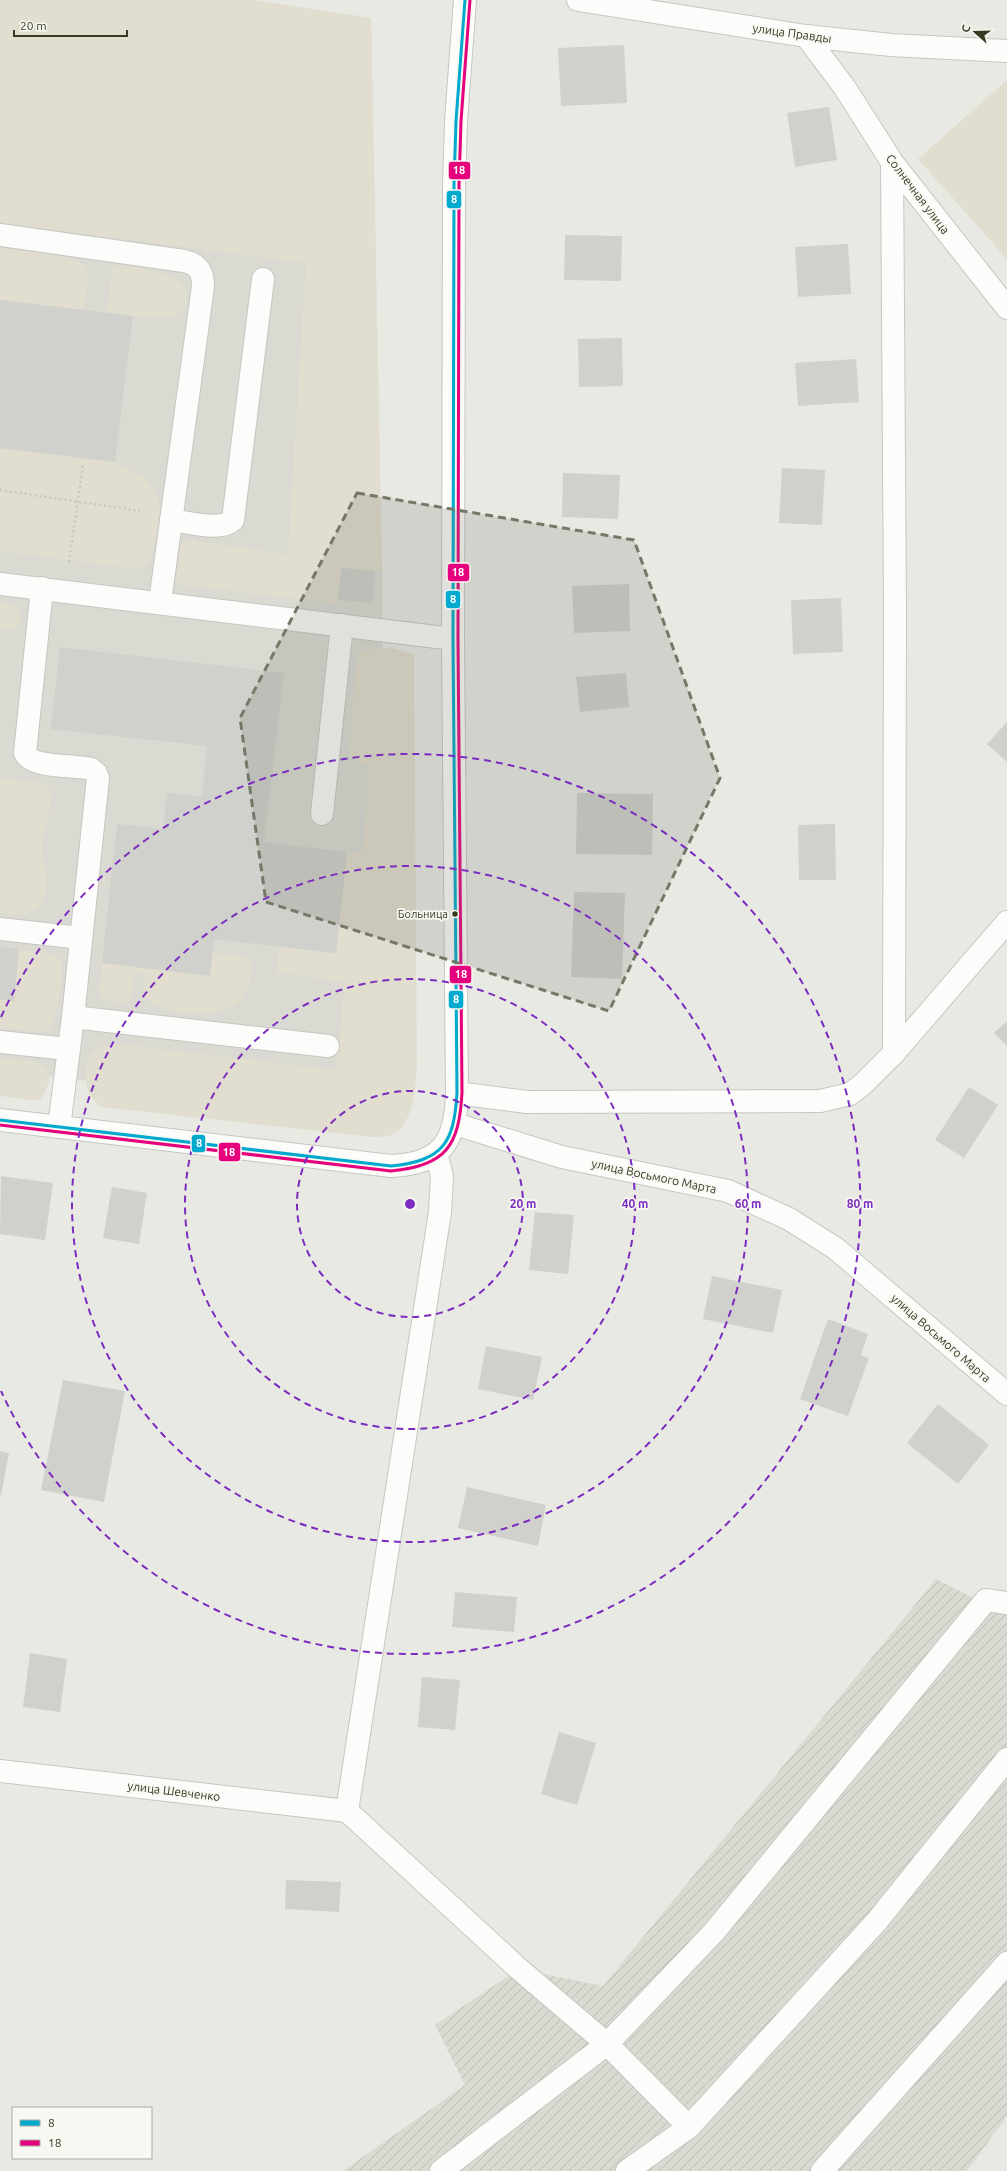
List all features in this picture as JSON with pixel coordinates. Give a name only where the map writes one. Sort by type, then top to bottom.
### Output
[{"type":"street","points":[[0,1120],[375,1165],[403,1166],[424,1160],[436,1154],[449,1138],[455,1124],[457,1093],[453,639],[454,185],[456,121],[465,0]]},
{"type":"street","name":"улица Правды","points":[[578,0],[806,36],[890,45],[1007,51]]},
{"type":"street","name":"Солнечная улица","points":[[806,36],[845,88],[892,162],[1007,308]]},
{"type":"street","points":[[892,162],[895,604],[894,1053]]},
{"type":"street","points":[[0,235],[190,263],[196,265],[201,271],[203,286],[160,602]]},
{"type":"street","points":[[172,518],[219,526],[229,524],[233,520],[263,279]]},
{"type":"street","points":[[0,584],[160,602],[453,639]]},
{"type":"street","points":[[42,588],[25,753],[26,757],[35,762],[91,769],[96,773],[98,778],[73,1017],[58,1127]]},
{"type":"street","points":[[322,814],[342,625]]},
{"type":"street","points":[[457,1093],[527,1102],[820,1101],[850,1094],[863,1084],[894,1053],[1007,922]]},
{"type":"street","points":[[0,929],[81,938]]},
{"type":"street","points":[[73,1017],[328,1046]]},
{"type":"street","points":[[0,1042],[68,1049]]},
{"type":"street","name":"улица Восьмого Марта","points":[[455,1124],[562,1156],[728,1191],[789,1219],[841,1253],[1007,1394]]},
{"type":"street","points":[[436,1154],[442,1176],[440,1212],[347,1811],[519,1969],[607,2044],[688,2127]]},
{"type":"street","points":[[441,2171],[607,2044],[714,1932],[986,1600],[1007,1604]]},
{"type":"street","points":[[627,2171],[688,2127],[877,1921],[1007,1759]]},
{"type":"street","name":"улица Шевченко","points":[[0,1771],[347,1811]]},
{"type":"street","points":[[822,2171],[1007,1963]]},
{"type":"path","points":[[69,565],[83,464]]},
{"type":"path","points":[[0,490],[172,518]]},
{"type":"highlighted area","points":[[357,493],[634,540],[720,778],[609,1011],[266,902],[240,718]]},
{"type":"shaded area","points":[[0,0],[253,0],[371,18],[382,572],[389,1119],[0,1070]]},
{"type":"shaded area","points":[[0,0],[253,0],[371,18],[382,572],[341,568],[337,604],[175,584],[181,544],[190,540],[288,554],[306,263],[0,223]]},
{"type":"shaded area","points":[[1007,80],[1007,259],[918,159]]},
{"type":"shaded area","points":[[0,248],[61,256],[82,264],[87,270],[88,275],[83,310],[0,300]]},
{"type":"shaded area","points":[[118,265],[141,268],[166,274],[177,280],[184,288],[187,298],[183,311],[176,315],[157,318],[107,313],[112,271],[113,267]]},
{"type":"shaded area","points":[[0,448],[115,462],[144,478],[154,490],[159,502],[160,514],[151,560],[144,568],[137,569],[0,551]]},
{"type":"shaded area","points":[[0,602],[14,606],[21,613],[21,618],[17,626],[10,629],[0,628]]},
{"type":"shaded area","points":[[391,648],[414,654],[417,1065],[416,1083],[412,1104],[405,1123],[399,1130],[391,1135],[384,1137],[372,1137],[101,1107],[89,1093],[86,1074],[88,1061],[91,1055],[95,1050],[106,1045],[128,1045],[336,1070],[345,982],[276,972],[280,947],[336,953],[347,852],[363,853],[369,766],[354,759],[349,749],[357,660],[362,650]]},
{"type":"shaded area","points":[[0,778],[42,783],[52,791],[51,805],[42,849],[47,886],[45,896],[37,909],[22,914],[0,913]]},
{"type":"shaded area","points":[[19,949],[50,954],[61,960],[62,975],[57,1008],[48,1030],[39,1032],[0,1028],[0,999],[14,1001]]},
{"type":"shaded area","points":[[213,953],[242,955],[252,960],[247,991],[240,1001],[226,1009],[214,1012],[187,1013],[161,1007],[151,1002],[144,994],[145,974],[134,974],[130,1003],[107,1001],[99,996],[102,963],[210,976]]},
{"type":"shaded area","points":[[0,1058],[34,1062],[42,1064],[48,1069],[50,1076],[47,1087],[40,1101],[0,1096]]},
{"type":"shaded area","points":[[936,1579],[1007,1615],[1007,2116],[967,2171],[343,2171],[465,2085],[435,2025],[519,1969],[603,1986]]},
{"type":"building","points":[[624,45],[627,103],[561,106],[558,48]]},
{"type":"building","points":[[829,107],[837,160],[795,167],[787,113]]},
{"type":"building","points":[[565,235],[622,236],[621,281],[564,280]]},
{"type":"building","points":[[848,244],[851,294],[798,297],[795,247]]},
{"type":"building","points":[[0,300],[133,316],[115,462],[0,448]]},
{"type":"building","points":[[622,338],[623,386],[579,387],[578,339]]},
{"type":"building","points":[[856,359],[859,402],[798,406],[795,363]]},
{"type":"building","points":[[782,468],[825,470],[822,525],[779,523]]},
{"type":"building","points":[[563,473],[620,475],[618,519],[562,517]]},
{"type":"building","points":[[341,568],[375,571],[373,603],[338,600]]},
{"type":"building","points":[[629,584],[630,631],[574,633],[572,586]]},
{"type":"building","points":[[841,598],[843,652],[793,654],[791,600]]},
{"type":"building","points":[[60,647],[284,673],[264,842],[347,852],[336,953],[214,939],[210,976],[102,963],[117,824],[163,829],[167,793],[202,797],[207,746],[51,729]]},
{"type":"building","points":[[626,673],[629,707],[580,712],[576,677]]},
{"type":"building","points":[[1007,722],[1007,762],[987,744]]},
{"type":"building","points":[[577,793],[653,794],[652,855],[576,854]]},
{"type":"building","points":[[835,824],[836,880],[799,880],[798,825]]},
{"type":"building","points":[[574,892],[625,893],[622,979],[571,977]]},
{"type":"building","points":[[0,947],[19,949],[14,1001],[0,999]]},
{"type":"building","points":[[1007,1021],[1007,1046],[994,1033]]},
{"type":"building","points":[[969,1087],[998,1105],[964,1158],[935,1140]]},
{"type":"building","points":[[1,1176],[53,1183],[45,1240],[0,1234]]},
{"type":"building","points":[[112,1187],[147,1193],[139,1244],[103,1238]]},
{"type":"building","points":[[535,1212],[574,1215],[568,1274],[529,1270]]},
{"type":"building","points":[[712,1276],[782,1290],[773,1333],[703,1319]]},
{"type":"building","points":[[828,1319],[868,1334],[861,1355],[869,1358],[848,1416],[800,1399]]},
{"type":"building","points":[[486,1346],[542,1357],[533,1400],[478,1389]]},
{"type":"building","points":[[63,1380],[125,1391],[104,1502],[41,1490]]},
{"type":"building","points":[[938,1404],[989,1445],[958,1484],[907,1443]]},
{"type":"building","points":[[0,1451],[9,1453],[1,1495],[0,1495]]},
{"type":"building","points":[[467,1487],[546,1505],[538,1546],[458,1528]]},
{"type":"building","points":[[455,1592],[517,1597],[514,1632],[452,1627]]},
{"type":"building","points":[[30,1653],[67,1659],[60,1712],[23,1707]]},
{"type":"building","points":[[422,1677],[460,1680],[455,1730],[418,1727]]},
{"type":"building","points":[[559,1732],[596,1743],[577,1805],[541,1794]]},
{"type":"building","points":[[286,1880],[341,1882],[339,1912],[285,1909]]},
{"type":"transit line","name":"8","points":[[0,1120],[391,1166],[423,1160],[434,1154],[449,1137],[453,1125],[457,1093],[453,639],[454,185],[456,121],[465,0]]},
{"type":"transit line","name":"18","points":[[0,1125],[391,1171],[425,1164],[437,1158],[446,1150],[453,1140],[457,1127],[462,1093],[458,639],[459,185],[461,121],[470,0]]},
{"type":"place","name":"Больница","points":[[455,914]]}]
